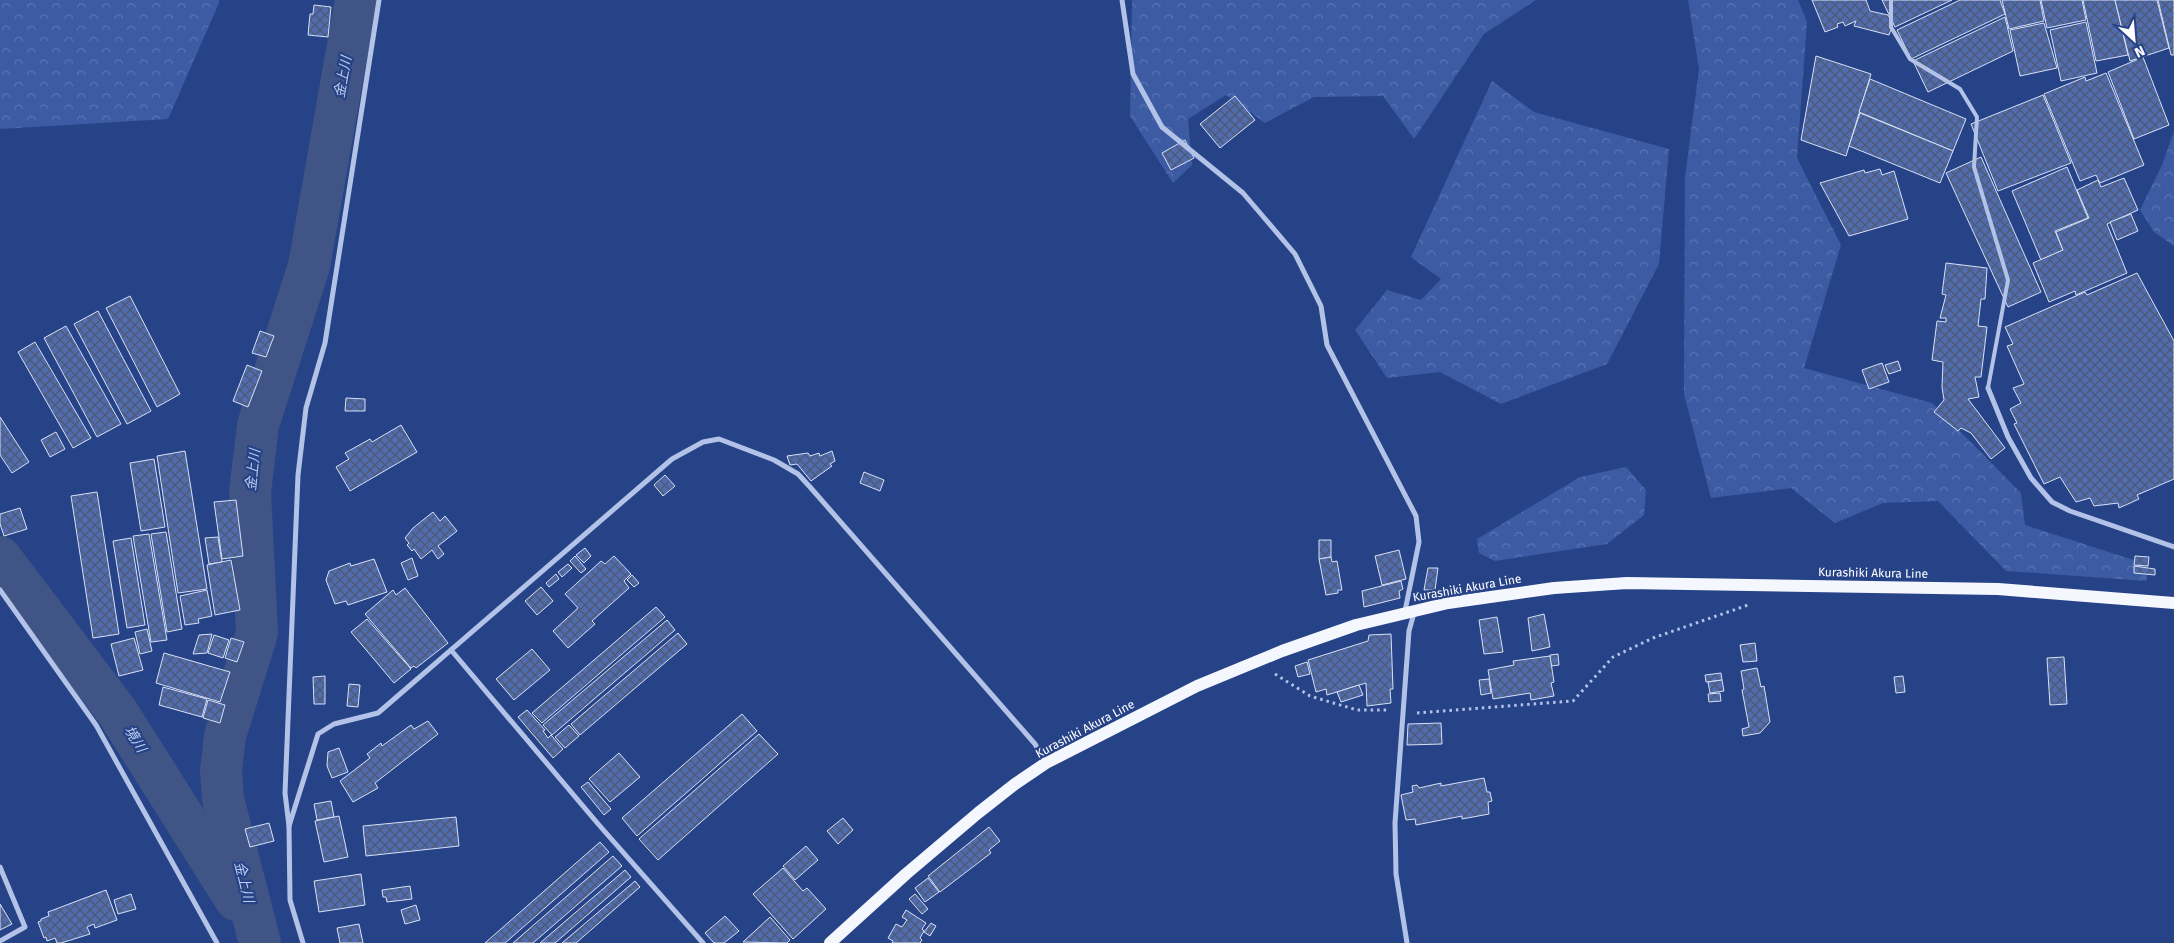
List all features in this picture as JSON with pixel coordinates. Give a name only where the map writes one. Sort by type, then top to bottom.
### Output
[{"type":"main road","name":"Kurashiki Akura Line","points":[[830,943],[906,874],[978,813],[1046,763],[1197,686],[1356,625],[1410,612],[1488,597],[1554,588],[1618,584],[1777,584],[1998,589],[2174,603]]},
{"type":"street","points":[[303,943],[290,900],[289,826],[285,793],[298,475],[306,408],[326,343],[379,0]]},
{"type":"street","points":[[1122,0],[1134,74],[1162,127],[1243,193],[1295,254],[1320,306],[1327,345],[1416,516],[1419,542],[1408,631],[1395,823],[1396,874],[1407,943]]},
{"type":"street","points":[[1988,388],[2008,437],[2031,478],[2052,502],[2070,511],[2174,547]]},
{"type":"street","points":[[289,826],[318,734],[334,724],[378,713],[672,459],[703,442],[719,439],[774,460],[798,474],[1028,737],[1046,763]]},
{"type":"street","points":[[0,591],[96,725],[217,943]]},
{"type":"street","points":[[451,650],[702,943]]},
{"type":"street","points":[[0,867],[25,927],[0,941]]},
{"type":"lane","points":[[1891,0],[1892,27],[1910,59],[1960,89],[1977,117],[1974,167],[2008,280],[1988,388]]},
{"type":"path","points":[[1256,662],[1310,696],[1357,710],[1403,712],[1573,701],[1612,657],[1653,638],[1756,603],[1777,584]]},
{"type":"green space","points":[[0,0],[219,0],[219,3],[168,119],[0,129]]},
{"type":"green space","points":[[1132,0],[1536,0],[1484,34],[1414,139],[1383,96],[1314,97],[1265,123],[1226,95],[1188,119],[1192,165],[1173,183],[1130,116]]},
{"type":"green space","points":[[1688,0],[1798,0],[1807,22],[1797,158],[1841,245],[1804,368],[1932,403],[2021,493],[2025,525],[2149,565],[2146,581],[2006,571],[1938,501],[1883,503],[1835,523],[1791,488],[1711,498],[1684,394],[1685,177],[1699,69]]},
{"type":"green space","points":[[1492,81],[1534,112],[1669,149],[1659,264],[1607,364],[1501,404],[1440,372],[1387,378],[1355,330],[1387,290],[1421,300],[1441,279],[1411,257]]},
{"type":"green space","points":[[2174,131],[2174,246],[2154,232],[2140,210],[2162,165]]},
{"type":"green space","points":[[1626,467],[1646,490],[1644,515],[1607,544],[1495,561],[1479,553],[1477,539],[1580,477]]},
{"type":"building","points":[[1812,0],[1866,0],[1870,11],[1888,15],[1893,24],[1889,35],[1854,26],[1856,21],[1845,26],[1843,22],[1837,24],[1838,27],[1825,32]]},
{"type":"building","points":[[1882,0],[1952,0],[1895,27]]},
{"type":"building","points":[[1960,0],[2000,0],[2005,14],[1911,59],[1897,30]]},
{"type":"building","points":[[2002,0],[2040,0],[2044,21],[2009,29]]},
{"type":"building","points":[[2041,0],[2082,0],[2086,20],[2047,28]]},
{"type":"building","points":[[2083,0],[2115,0],[2128,55],[2096,61]]},
{"type":"building","points":[[2115,0],[2157,0],[2169,48],[2130,61]]},
{"type":"building","points":[[2158,0],[2174,0],[2174,55],[2171,55]]},
{"type":"building","points":[[314,5],[331,7],[328,37],[308,35],[310,14],[313,14]]},
{"type":"building","points":[[2005,17],[2013,51],[1928,92],[1913,61]]},
{"type":"building","points":[[2086,22],[2097,73],[2061,81],[2050,30]]},
{"type":"building","points":[[2044,23],[2057,68],[2020,76],[2010,30]]},
{"type":"building","points":[[1816,56],[1871,74],[1846,156],[1801,140]]},
{"type":"building","points":[[2143,57],[2169,125],[2134,139],[2108,72]]},
{"type":"building","points":[[2106,73],[2144,165],[2100,183],[2096,175],[2080,181],[2044,94],[2085,77],[2086,81]]},
{"type":"building","points":[[1870,79],[1966,119],[1953,151],[1859,112]]},
{"type":"building","points":[[2043,95],[2071,163],[1998,191],[1971,124]]},
{"type":"building","points":[[1235,96],[1255,120],[1220,148],[1200,124]]},
{"type":"building","points":[[1860,113],[1953,151],[1940,183],[1849,146]]},
{"type":"building","points":[[1185,140],[1194,158],[1171,170],[1162,153]]},
{"type":"building","points":[[1981,157],[2041,292],[2008,307],[1946,173]]},
{"type":"building","points":[[2067,167],[2088,218],[2055,231],[2063,250],[2041,260],[2012,191]]},
{"type":"building","points":[[1880,169],[1882,175],[1894,171],[1908,219],[1849,236],[1820,183],[1864,170],[1865,173]]},
{"type":"building","points":[[2124,178],[2138,210],[2107,224],[2127,273],[2076,295],[2075,291],[2049,302],[2033,263],[2063,250],[2056,232],[2089,218],[2077,190],[2098,180],[2101,187]]},
{"type":"building","points":[[2131,214],[2138,231],[2117,240],[2110,222]]},
{"type":"building","points":[[1946,263],[1987,268],[1985,299],[1981,299],[1978,326],[1987,327],[1981,377],[1975,377],[1979,397],[1968,399],[2005,448],[1991,459],[1971,433],[1961,428],[1958,431],[1934,412],[1944,400],[1942,387],[1943,362],[1932,360],[1937,321],[1946,322],[1946,318],[1940,318],[1946,295],[1942,294]]},
{"type":"building","points":[[2137,273],[2174,341],[2174,479],[2137,495],[2139,499],[2119,508],[2118,503],[2094,506],[2090,498],[2076,502],[2060,477],[2044,484],[2014,424],[2017,423],[2010,409],[2021,403],[2013,388],[2024,384],[2007,346],[2013,344],[2005,327],[2085,292],[2087,295]]},
{"type":"building","points":[[130,296],[180,394],[157,407],[106,308]]},
{"type":"building","points":[[98,311],[151,411],[127,424],[74,324]]},
{"type":"building","points":[[66,326],[121,424],[97,437],[44,338]]},
{"type":"building","points":[[260,331],[274,336],[266,357],[252,353]]},
{"type":"building","points":[[35,342],[91,438],[73,448],[18,352]]},
{"type":"building","points":[[1898,361],[1901,370],[1889,374],[1885,365]]},
{"type":"building","points":[[1882,363],[1889,382],[1869,389],[1862,370]]},
{"type":"building","points":[[247,365],[262,371],[248,407],[233,401]]},
{"type":"building","points":[[346,398],[365,399],[365,411],[345,411]]},
{"type":"building","points":[[0,417],[29,462],[12,473],[0,455]]},
{"type":"building","points":[[401,425],[417,452],[350,491],[336,467],[349,459],[345,453],[370,439],[372,442]]},
{"type":"building","points":[[56,432],[65,449],[50,457],[41,440]]},
{"type":"building","points":[[185,451],[207,589],[178,593],[157,456]]},
{"type":"building","points":[[832,451],[835,461],[830,464],[832,466],[811,481],[797,464],[790,465],[787,456],[808,453],[810,456],[819,453],[820,456]]},
{"type":"building","points":[[154,459],[165,527],[141,531],[130,463]]},
{"type":"building","points":[[864,472],[884,480],[880,491],[860,483]]},
{"type":"building","points":[[665,475],[675,486],[663,496],[654,485]]},
{"type":"building","points":[[97,492],[119,634],[93,638],[71,496]]},
{"type":"building","points":[[236,500],[243,556],[222,559],[214,502]]},
{"type":"building","points":[[20,508],[27,529],[4,536],[0,524],[0,514]]},
{"type":"building","points":[[433,512],[440,521],[445,516],[457,531],[438,546],[444,554],[438,559],[432,550],[421,559],[414,549],[412,551],[407,545],[409,543],[405,538],[413,528]]},
{"type":"building","points":[[166,532],[182,629],[167,632],[151,534]]},
{"type":"building","points":[[149,534],[167,640],[151,642],[133,536]]},
{"type":"building","points":[[218,537],[222,562],[209,564],[205,538]]},
{"type":"building","points":[[131,538],[145,625],[127,628],[113,541]]},
{"type":"building","points":[[1319,540],[1331,540],[1331,557],[1319,559]]},
{"type":"building","points":[[585,548],[591,556],[584,563],[576,555]]},
{"type":"building","points":[[1399,550],[1406,579],[1382,585],[1375,556]]},
{"type":"building","points":[[575,556],[586,569],[581,573],[570,561]]},
{"type":"building","points":[[614,556],[631,574],[624,581],[629,588],[592,621],[595,624],[568,648],[553,631],[578,608],[565,594],[601,561],[605,564]]},
{"type":"building","points":[[2135,556],[2149,557],[2148,566],[2134,565]]},
{"type":"building","points":[[1331,557],[1332,562],[1337,561],[1342,590],[1338,590],[1338,593],[1326,595],[1319,559]]},
{"type":"building","points":[[412,558],[418,576],[408,580],[401,563]]},
{"type":"building","points":[[374,559],[387,592],[348,605],[346,601],[335,604],[326,580],[329,571],[350,563],[351,566]]},
{"type":"building","points":[[231,560],[240,610],[215,615],[207,565]]},
{"type":"building","points":[[568,564],[572,568],[562,577],[558,572]]},
{"type":"building","points":[[2134,566],[2155,569],[2155,575],[2134,573]]},
{"type":"building","points":[[1428,568],[1438,568],[1435,590],[1424,590]]},
{"type":"building","points":[[556,574],[559,579],[549,587],[546,583]]},
{"type":"building","points":[[632,575],[639,583],[634,587],[627,580]]},
{"type":"building","points":[[1401,581],[1403,589],[1399,591],[1400,598],[1364,607],[1362,591]]},
{"type":"building","points":[[541,587],[553,601],[537,615],[525,601]]},
{"type":"building","points":[[405,588],[448,643],[416,668],[414,666],[411,668],[365,614],[393,590],[396,595]]},
{"type":"building","points":[[207,590],[212,616],[198,619],[199,623],[185,625],[180,596]]},
{"type":"building","points":[[656,607],[665,617],[542,723],[532,713]]},
{"type":"building","points":[[1544,614],[1550,647],[1532,651],[1528,618]]},
{"type":"building","points":[[1497,617],[1503,652],[1484,654],[1479,620]]},
{"type":"building","points":[[367,619],[411,669],[394,683],[351,632]]},
{"type":"building","points":[[667,620],[675,630],[552,735],[543,725]]},
{"type":"building","points":[[147,629],[152,651],[140,654],[135,632]]},
{"type":"building","points":[[678,633],[687,644],[580,735],[571,724]]},
{"type":"building","points":[[212,634],[207,653],[193,654],[199,635]]},
{"type":"building","points":[[1391,634],[1393,689],[1390,689],[1391,703],[1367,706],[1366,683],[1327,695],[1326,689],[1316,692],[1308,660],[1368,641],[1369,635]]},
{"type":"building","points":[[214,635],[229,640],[223,658],[208,653]]},
{"type":"building","points":[[134,638],[143,670],[119,676],[111,644]]},
{"type":"building","points":[[231,638],[244,642],[237,662],[225,658]]},
{"type":"building","points":[[1755,643],[1757,661],[1743,662],[1740,645]]},
{"type":"building","points":[[532,649],[550,670],[514,700],[496,679]]},
{"type":"building","points":[[164,653],[230,672],[220,702],[156,683]]},
{"type":"building","points":[[1558,654],[1559,665],[1551,666],[1550,655]]},
{"type":"building","points":[[1550,656],[1554,682],[1551,683],[1554,696],[1531,700],[1530,693],[1493,699],[1488,670],[1514,665],[1513,661]]},
{"type":"building","points":[[2064,657],[2067,704],[2050,705],[2047,658]]},
{"type":"building","points":[[1307,662],[1310,674],[1298,677],[1295,666]]},
{"type":"building","points":[[1757,668],[1761,687],[1764,686],[1770,722],[1760,733],[1743,736],[1742,729],[1749,727],[1742,690],[1744,689],[1741,671]]},
{"type":"building","points":[[1721,673],[1722,680],[1706,682],[1705,675]]},
{"type":"building","points":[[325,676],[325,704],[314,704],[313,677]]},
{"type":"building","points":[[1903,676],[1905,692],[1896,693],[1894,677]]},
{"type":"building","points":[[1489,679],[1491,693],[1481,695],[1479,680]]},
{"type":"building","points":[[1722,680],[1724,691],[1710,693],[1708,682]]},
{"type":"building","points":[[349,684],[360,685],[358,707],[347,706]]},
{"type":"building","points":[[1359,685],[1363,695],[1341,702],[1337,692]]},
{"type":"building","points":[[163,687],[207,699],[202,717],[159,705]]},
{"type":"building","points":[[1720,693],[1721,701],[1709,702],[1708,694]]},
{"type":"building","points":[[208,700],[225,705],[220,723],[203,718]]},
{"type":"building","points":[[527,710],[545,730],[543,731],[548,738],[551,735],[563,749],[553,758],[518,717]]},
{"type":"building","points":[[742,714],[757,731],[637,836],[622,818]]},
{"type":"building","points":[[428,721],[438,734],[375,783],[378,788],[353,802],[340,781],[370,758],[367,754],[381,743],[382,746],[411,725],[414,729]]},
{"type":"building","points":[[1441,723],[1442,744],[1407,745],[1408,724]]},
{"type":"building","points":[[569,725],[579,736],[565,748],[555,737]]},
{"type":"building","points":[[759,734],[778,754],[658,860],[639,839]]},
{"type":"building","points":[[339,748],[348,772],[332,778],[327,766],[328,752]]},
{"type":"building","points":[[619,753],[640,777],[610,802],[589,779]]},
{"type":"building","points":[[1484,778],[1487,792],[1490,792],[1492,801],[1488,802],[1489,814],[1462,819],[1462,816],[1416,825],[1415,819],[1406,820],[1401,795],[1413,792],[1412,786],[1417,785],[1419,788],[1441,783],[1441,786]]},
{"type":"building","points":[[588,782],[611,809],[604,815],[581,787]]},
{"type":"building","points":[[331,801],[334,817],[317,820],[314,804]]},
{"type":"building","points":[[339,816],[348,857],[324,862],[315,821]]},
{"type":"building","points":[[456,817],[459,846],[366,856],[363,826]]},
{"type":"building","points":[[843,818],[853,830],[838,844],[827,831]]},
{"type":"building","points":[[269,823],[274,841],[250,847],[245,829]]},
{"type":"building","points":[[989,827],[1000,841],[989,850],[991,853],[940,892],[928,876]]},
{"type":"building","points":[[600,842],[609,852],[505,943],[485,943]]},
{"type":"building","points":[[806,846],[818,860],[795,880],[783,866]]},
{"type":"building","points":[[613,856],[622,866],[533,943],[513,943]]},
{"type":"building","points":[[783,868],[803,891],[807,888],[826,909],[793,939],[753,894]]},
{"type":"building","points":[[625,870],[631,877],[555,943],[540,943]]},
{"type":"building","points":[[361,874],[365,905],[319,912],[314,881]]},
{"type":"building","points":[[928,878],[939,892],[925,902],[915,888]]},
{"type":"building","points":[[635,881],[640,887],[576,943],[562,943]]},
{"type":"building","points":[[410,886],[412,899],[387,902],[386,897],[383,897],[382,890]]},
{"type":"building","points":[[106,890],[117,920],[95,928],[94,924],[87,927],[90,934],[61,943],[57,943],[55,938],[47,941],[46,937],[44,938],[38,922],[49,916],[48,912]]},
{"type":"building","points":[[131,894],[136,909],[118,914],[114,900]]},
{"type":"building","points":[[915,894],[928,909],[922,914],[909,899]]},
{"type":"building","points":[[0,904],[12,924],[0,930]]},
{"type":"building","points":[[416,905],[420,920],[405,924],[401,910]]},
{"type":"building","points":[[906,910],[926,923],[922,929],[924,931],[920,938],[922,940],[920,943],[892,943],[893,941],[888,938],[896,924],[902,927],[907,920],[902,917]]},
{"type":"building","points":[[725,916],[739,931],[724,943],[714,943],[705,933]]},
{"type":"building","points":[[770,917],[790,940],[787,943],[743,942]]},
{"type":"building","points":[[931,923],[936,926],[930,936],[924,932]]},
{"type":"building","points":[[359,924],[363,943],[340,943],[337,928]]},
{"type":"waterway","name":"金上川","points":[[260,943],[223,799],[221,771],[225,736],[257,633],[250,492],[258,425],[309,266],[356,0]]},
{"type":"waterway","name":"境川","points":[[0,557],[118,713],[236,900]]}]
